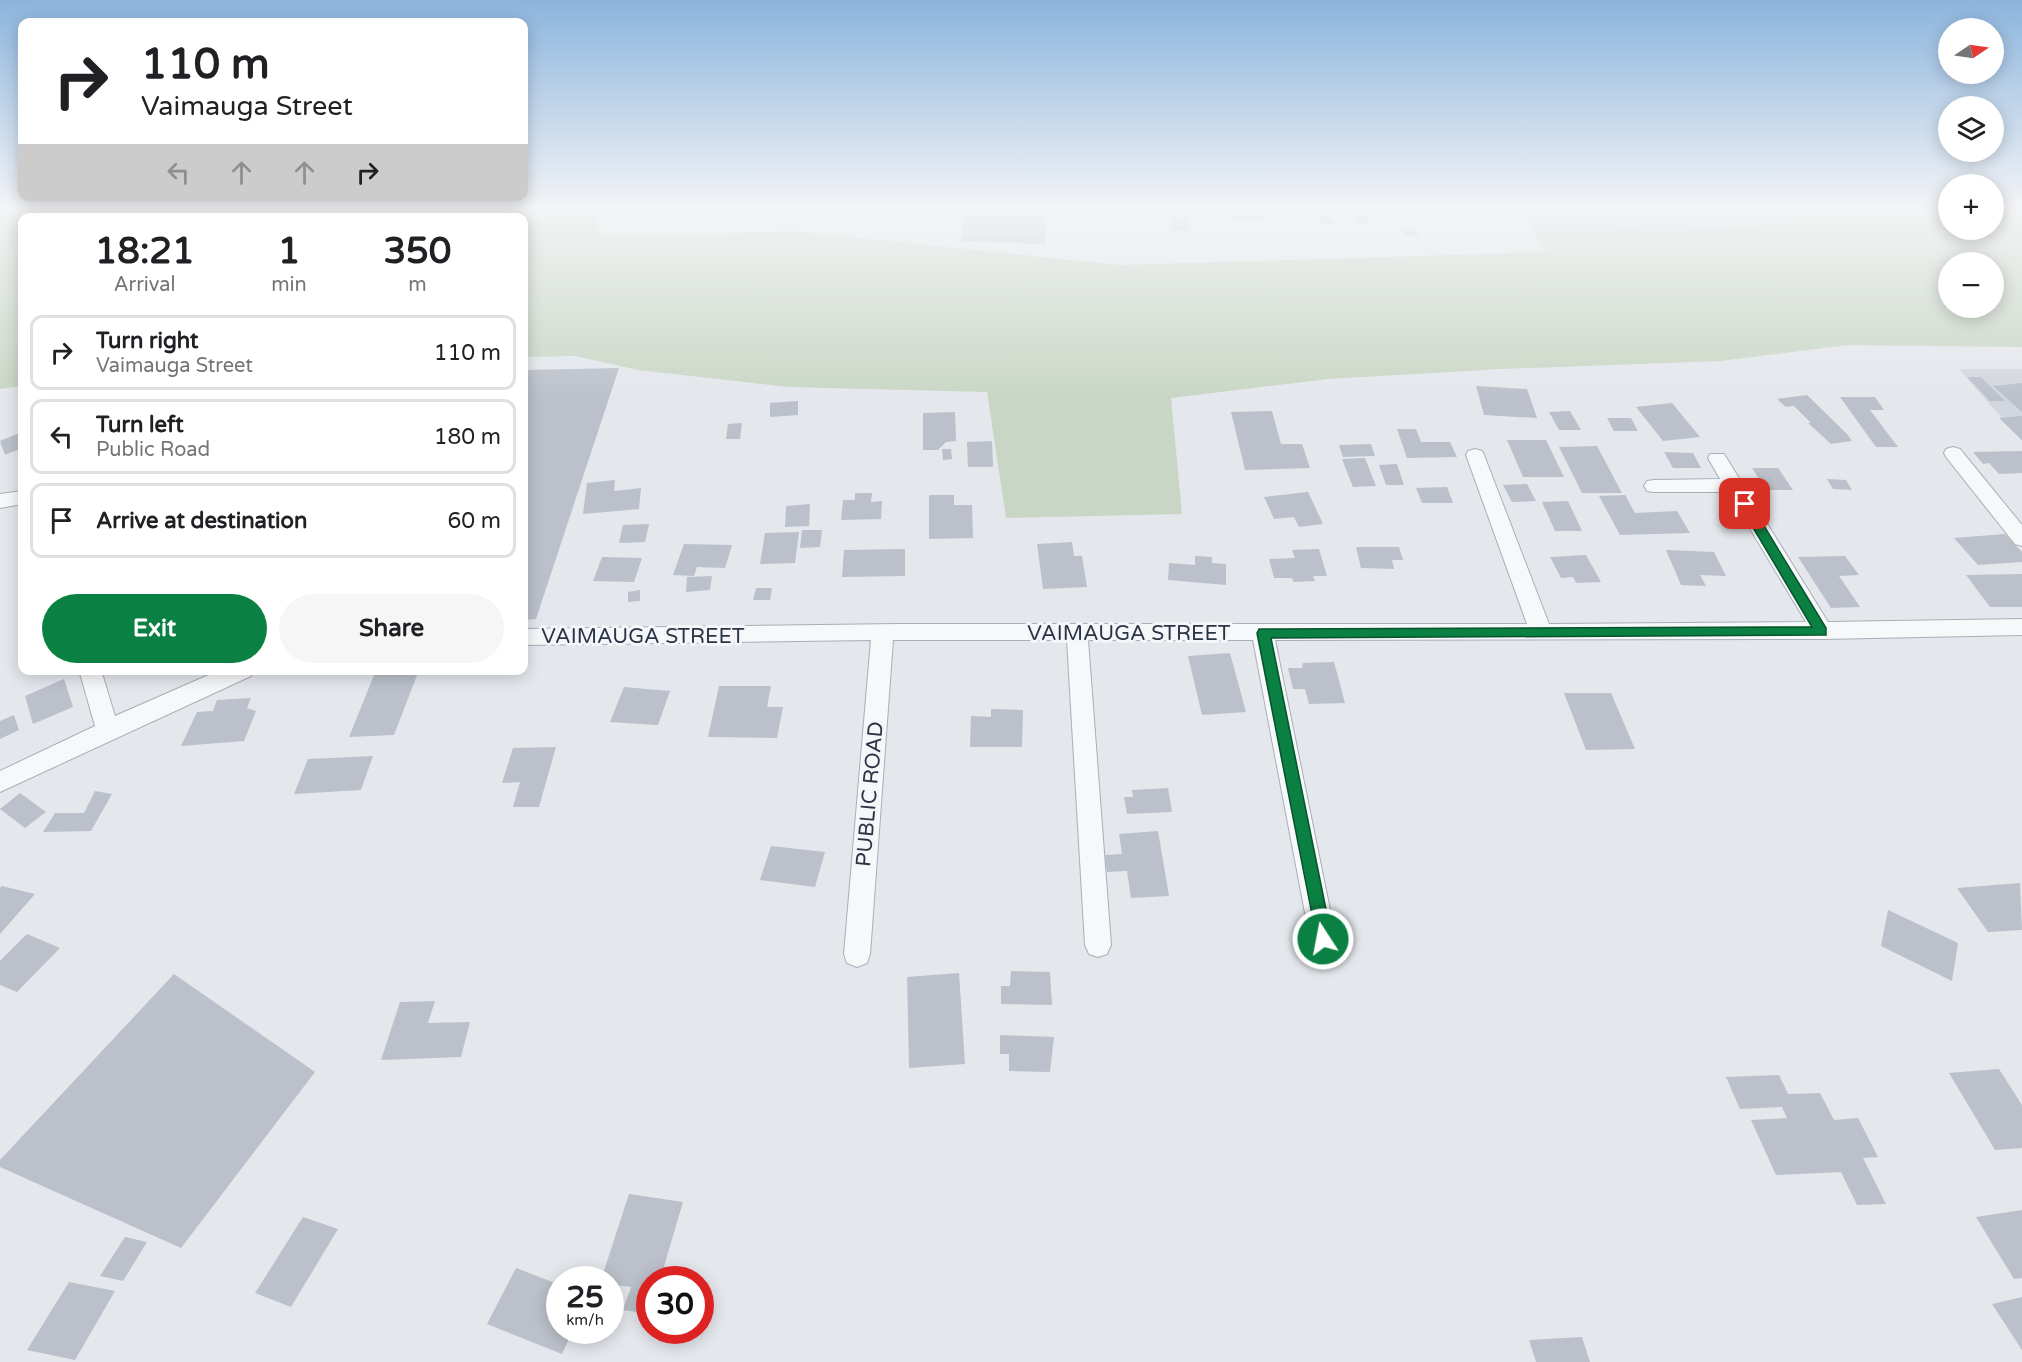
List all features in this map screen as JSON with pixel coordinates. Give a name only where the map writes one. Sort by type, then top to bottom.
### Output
[{"type":"street","points":[[1953,453],[2022,539]]},
{"type":"street","points":[[1475,455],[1541,632]]},
{"type":"street","points":[[1717,458],[1821,632]]},
{"type":"street","points":[[1654,486],[1734,485]]},
{"type":"street","points":[[0,501],[18,499]]},
{"type":"street","name":"VAIMAUGA STREET","points":[[528,637],[883,633],[1821,632],[2022,627]]},
{"type":"street","name":"PUBLIC ROAD","points":[[857,954],[883,633]]},
{"type":"street","points":[[1077,633],[1098,945]]},
{"type":"street","points":[[1263,633],[1323,939]]},
{"type":"street","points":[[92,675],[108,730]]},
{"type":"street","points":[[0,782],[108,730],[232,675]]},
{"type":"shaded area","points":[[1959,369],[2022,369],[2022,441]]},
{"type":"green space","points":[[0,272],[18,272],[18,387],[0,389]]},
{"type":"green space","points":[[528,272],[1938,272],[1938,318],[2004,318],[2004,272],[2022,272],[2022,347],[1848,345],[1721,361],[1501,369],[1329,379],[1171,398],[1182,514],[1006,518],[987,392],[789,387],[638,370],[575,356],[528,357]]},
{"type":"building","points":[[619,368],[536,619],[528,620],[528,370]]},
{"type":"building","points":[[1967,377],[1981,377],[2005,401],[1990,401]]},
{"type":"building","points":[[2022,383],[2022,412],[1993,386]]},
{"type":"building","points":[[1476,386],[1527,389],[1537,418],[1484,415]]},
{"type":"building","points":[[1807,395],[1852,441],[1831,444],[1808,423],[1811,423],[1794,406],[1786,407],[1777,399]]},
{"type":"building","points":[[1840,397],[1875,397],[1884,410],[1870,410],[1898,447],[1876,447]]},
{"type":"building","points":[[798,401],[798,415],[770,417],[770,403]]},
{"type":"building","points":[[1672,403],[1700,437],[1663,441],[1636,407]]},
{"type":"building","points":[[1272,411],[1281,444],[1302,444],[1310,468],[1245,470],[1231,412]]},
{"type":"building","points":[[1570,411],[1581,430],[1559,430],[1549,412]]},
{"type":"building","points":[[955,412],[956,441],[946,442],[938,450],[923,450],[923,413]]},
{"type":"building","points":[[2022,416],[2022,440],[1999,418]]},
{"type":"building","points":[[1607,418],[1631,418],[1638,431],[1614,431]]},
{"type":"building","points":[[742,423],[740,439],[726,439],[728,424]]},
{"type":"building","points":[[1397,429],[1416,429],[1421,442],[1450,442],[1457,457],[1407,458]]},
{"type":"building","points":[[18,434],[18,450],[5,455],[0,441]]},
{"type":"building","points":[[1507,440],[1546,440],[1564,477],[1523,477]]},
{"type":"building","points":[[992,441],[993,467],[968,467],[967,442]]},
{"type":"building","points":[[1371,444],[1375,456],[1343,457],[1339,445]]},
{"type":"building","points":[[1597,446],[1622,493],[1582,493],[1559,447]]},
{"type":"building","points":[[942,449],[951,449],[952,459],[943,460]]},
{"type":"building","points":[[2022,451],[2022,473],[1999,474],[1989,463],[1983,464],[1973,452]]},
{"type":"building","points":[[1664,452],[1693,453],[1701,468],[1673,468]]},
{"type":"building","points":[[1365,458],[1376,486],[1353,487],[1342,459]]},
{"type":"building","points":[[1397,464],[1404,485],[1386,485],[1379,465]]},
{"type":"building","points":[[1752,468],[1778,468],[1793,490],[1766,490]]},
{"type":"building","points":[[1827,479],[1846,480],[1852,490],[1833,489]]},
{"type":"building","points":[[615,480],[614,491],[641,488],[639,509],[583,514],[587,483]]},
{"type":"building","points":[[1527,484],[1536,501],[1512,502],[1503,485]]},
{"type":"building","points":[[1447,487],[1453,503],[1422,503],[1416,488]]},
{"type":"building","points":[[1308,492],[1323,524],[1299,527],[1294,517],[1274,519],[1264,497]]},
{"type":"building","points":[[855,493],[872,493],[871,502],[882,501],[881,519],[841,520],[843,500],[855,500]]},
{"type":"building","points":[[929,495],[954,495],[954,505],[972,505],[973,538],[929,539]]},
{"type":"building","points":[[1625,495],[1635,513],[1677,511],[1690,533],[1620,535],[1599,496]]},
{"type":"building","points":[[1568,501],[1582,531],[1555,531],[1542,502]]},
{"type":"building","points":[[810,504],[809,526],[785,527],[786,506]]},
{"type":"building","points":[[649,524],[645,542],[619,543],[623,525]]},
{"type":"building","points":[[802,530],[822,530],[820,547],[800,548]]},
{"type":"building","points":[[799,532],[795,563],[760,564],[765,533]]},
{"type":"building","points":[[2005,534],[2022,552],[2022,562],[1978,565],[1954,538]]},
{"type":"building","points":[[1072,542],[1074,556],[1082,556],[1087,587],[1043,589],[1037,544]]},
{"type":"building","points":[[684,544],[732,545],[725,568],[697,567],[694,576],[673,575]]},
{"type":"building","points":[[1356,547],[1399,547],[1403,560],[1392,560],[1394,569],[1361,568]]},
{"type":"building","points":[[905,549],[905,576],[842,577],[844,550]]},
{"type":"building","points":[[1319,549],[1327,576],[1313,576],[1315,581],[1294,582],[1292,578],[1274,578],[1269,559],[1295,558],[1292,550]]},
{"type":"building","points":[[1666,550],[1714,552],[1726,576],[1700,575],[1706,586],[1681,585]]},
{"type":"building","points":[[1586,555],[1601,582],[1576,583],[1573,577],[1561,578],[1550,557]]},
{"type":"building","points":[[1195,556],[1212,557],[1212,563],[1226,564],[1226,585],[1168,580],[1169,563],[1195,565]]},
{"type":"building","points":[[1845,556],[1859,575],[1839,576],[1860,607],[1831,608],[1798,557]]},
{"type":"building","points":[[602,557],[642,558],[634,582],[593,581]]},
{"type":"building","points":[[2022,574],[2022,607],[1990,607],[1966,575]]},
{"type":"building","points":[[712,576],[710,590],[686,592],[687,577]]},
{"type":"building","points":[[756,588],[772,588],[770,600],[753,600]]},
{"type":"building","points":[[640,590],[640,601],[628,602],[628,592]]},
{"type":"building","points":[[1230,653],[1246,712],[1202,715],[1188,656]]},
{"type":"building","points":[[1334,662],[1345,703],[1309,704],[1305,689],[1293,689],[1288,668],[1302,668],[1303,663]]},
{"type":"building","points":[[374,675],[417,675],[394,735],[349,737]]},
{"type":"building","points":[[64,679],[73,707],[33,724],[25,696]]},
{"type":"building","points":[[719,686],[771,686],[767,707],[783,707],[777,738],[708,737]]},
{"type":"building","points":[[624,687],[670,691],[658,725],[610,722]]},
{"type":"building","points":[[1564,693],[1611,693],[1635,749],[1586,750]]},
{"type":"building","points":[[251,698],[247,708],[256,711],[244,741],[181,746],[197,712],[213,711],[217,700]]},
{"type":"building","points":[[991,709],[1023,710],[1022,747],[970,747],[971,716],[991,717]]},
{"type":"building","points":[[14,715],[19,730],[0,739],[0,721]]},
{"type":"building","points":[[556,747],[539,807],[513,807],[520,782],[502,783],[513,748]]},
{"type":"building","points":[[373,756],[361,790],[294,794],[308,759]]},
{"type":"building","points":[[1168,788],[1172,812],[1127,814],[1124,797],[1133,797],[1132,790]]},
{"type":"building","points":[[95,791],[112,794],[91,831],[43,832],[55,813],[84,813]]},
{"type":"building","points":[[20,793],[46,812],[25,828],[0,809]]},
{"type":"building","points":[[1158,831],[1169,896],[1131,898],[1127,871],[1107,872],[1105,855],[1122,854],[1119,834]]},
{"type":"building","points":[[771,846],[825,852],[815,887],[760,880]]},
{"type":"building","points":[[2020,883],[2022,930],[1988,932],[1957,888]]},
{"type":"building","points":[[2,886],[35,894],[0,934],[0,888]]},
{"type":"building","points":[[1888,910],[1958,943],[1952,981],[1881,946]]},
{"type":"building","points":[[27,934],[60,948],[17,992],[0,985],[0,961]]},
{"type":"building","points":[[1011,971],[1050,972],[1052,1005],[1001,1004],[1001,986],[1010,986]]},
{"type":"building","points":[[959,973],[965,1064],[909,1068],[907,977]]},
{"type":"building","points":[[174,974],[315,1072],[181,1248],[0,1167],[0,1160]]},
{"type":"building","points":[[435,1001],[428,1023],[470,1022],[461,1057],[381,1060],[400,1002]]},
{"type":"building","points":[[1000,1035],[1054,1037],[1050,1072],[1009,1071],[1009,1054],[1000,1054]]},
{"type":"building","points":[[1999,1069],[2022,1105],[2022,1148],[1995,1150],[1949,1073]]},
{"type":"building","points":[[1779,1075],[1788,1094],[1820,1093],[1834,1120],[1858,1118],[1878,1157],[1863,1158],[1886,1204],[1857,1205],[1841,1172],[1776,1175],[1751,1120],[1787,1118],[1782,1107],[1740,1109],[1726,1077]]},
{"type":"building","points":[[629,1194],[683,1202],[664,1266],[636,1266],[636,1312],[624,1310],[631,1287],[624,1286],[624,1266],[606,1266]]},
{"type":"building","points":[[2022,1210],[2022,1278],[2014,1279],[1976,1217]]},
{"type":"building","points":[[303,1217],[338,1229],[291,1307],[255,1293]]},
{"type":"building","points":[[125,1237],[147,1242],[123,1281],[100,1276]]},
{"type":"building","points":[[516,1268],[546,1280],[546,1344],[567,1344],[562,1354],[487,1324]]},
{"type":"building","points":[[69,1282],[115,1291],[75,1360],[27,1350]]},
{"type":"building","points":[[2022,1297],[2022,1350],[1992,1304]]},
{"type":"building","points":[[1582,1337],[1590,1362],[1536,1362],[1529,1340]]},
{"type":"route","points":[[1323,939],[1263,633],[1821,632],[1745,504]]}]
